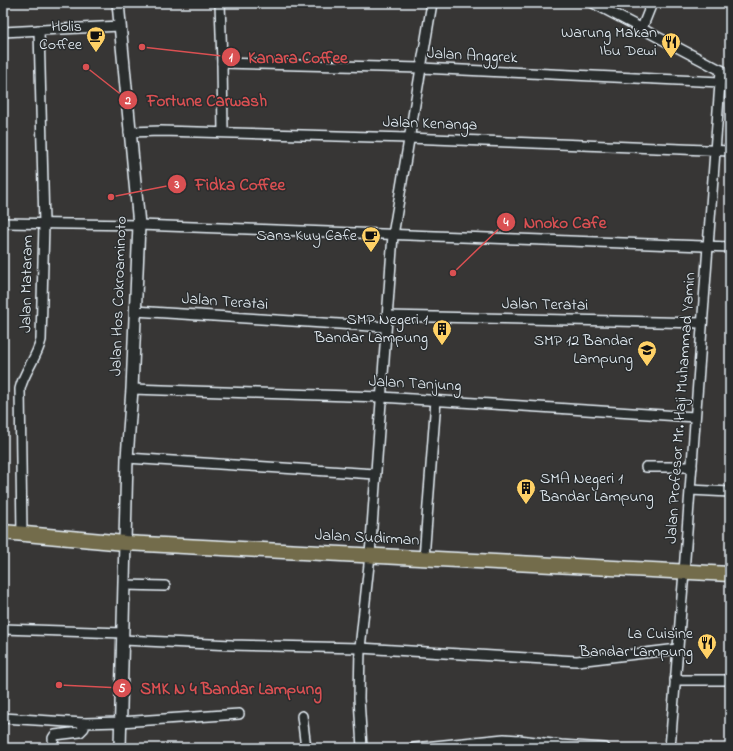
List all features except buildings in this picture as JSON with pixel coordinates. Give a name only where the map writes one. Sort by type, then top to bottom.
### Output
[{"type":"main road","name":"Jalan Sudirman","points":[[3,532],[125,543],[730,574]]},
{"type":"street","name":"Jalan Hos Cokroaminoto","points":[[118,3],[139,225],[132,389],[127,458],[120,748]]},
{"type":"street","points":[[220,3],[223,132]]},
{"type":"street","points":[[362,748],[359,698],[360,648],[370,556],[393,235],[408,138],[432,3]]},
{"type":"street","points":[[593,3],[730,75]]},
{"type":"street","points":[[642,28],[652,3]]},
{"type":"street","points":[[3,32],[120,26]]},
{"type":"street","name":"Jalan Mataram","points":[[22,534],[20,389],[22,381],[37,354],[41,340],[44,224],[39,30]]},
{"type":"street","name":"Jalan Anggrek","points":[[222,62],[420,68],[720,82]]},
{"type":"street","name":"Jalan Profesor Mr. Haji Muhammad Yamin","points":[[670,748],[721,70]]},
{"type":"street","name":"Jalan Kenanga","points":[[129,132],[223,132],[730,151]]},
{"type":"street","points":[[3,223],[139,225],[730,247]]},
{"type":"street","name":"Jalan Teratai","points":[[135,312],[386,327]]},
{"type":"street","name":"Jalan Teratai","points":[[387,316],[702,323]]},
{"type":"street","name":"Jalan Tanjung","points":[[132,389],[381,397],[696,417]]},
{"type":"street","points":[[424,558],[436,400]]},
{"type":"street","points":[[127,458],[375,474]]},
{"type":"street","points":[[646,467],[692,467]]},
{"type":"street","points":[[690,490],[730,492]]},
{"type":"street","points":[[124,585],[165,586]]},
{"type":"street","points":[[3,628],[232,645],[360,648],[577,661],[678,649]]},
{"type":"street","points":[[675,680],[730,680]]},
{"type":"street","points":[[3,718],[84,723],[239,714]]},
{"type":"street","points":[[302,716],[306,748]]},
{"type":"street","points":[[54,748],[53,738],[55,735],[80,732],[84,728],[84,723]]},
{"type":"street","points":[[414,748],[493,740],[518,744],[605,748]]},
{"type":"place","name":"Kanara Coffee","points":[[142,47]]},
{"type":"place","name":"Holis Coffee","points":[[96,53]]},
{"type":"place","name":"Warung Makan Ibu Dewi","points":[[671,59]]},
{"type":"place","name":"Fortune Carwash","points":[[86,67]]},
{"type":"place","name":"Fidka Coffee","points":[[111,197]]},
{"type":"place","name":"Sans Kuy Cafe","points":[[371,253]]},
{"type":"place","name":"Nnoko Cafe","points":[[453,273]]},
{"type":"place","name":"SMP Negeri 1 Bandar Lampung","points":[[442,346]]},
{"type":"place","name":"SMP 12 Bandar Lampung","points":[[647,367]]},
{"type":"place","name":"SMA Negeri 1 Bandar Lampung","points":[[526,505]]},
{"type":"place","name":"La Cuisine Bandar Lampung","points":[[707,660]]},
{"type":"place","name":"SMK N 4 Bandar Lampung","points":[[59,685]]}]
